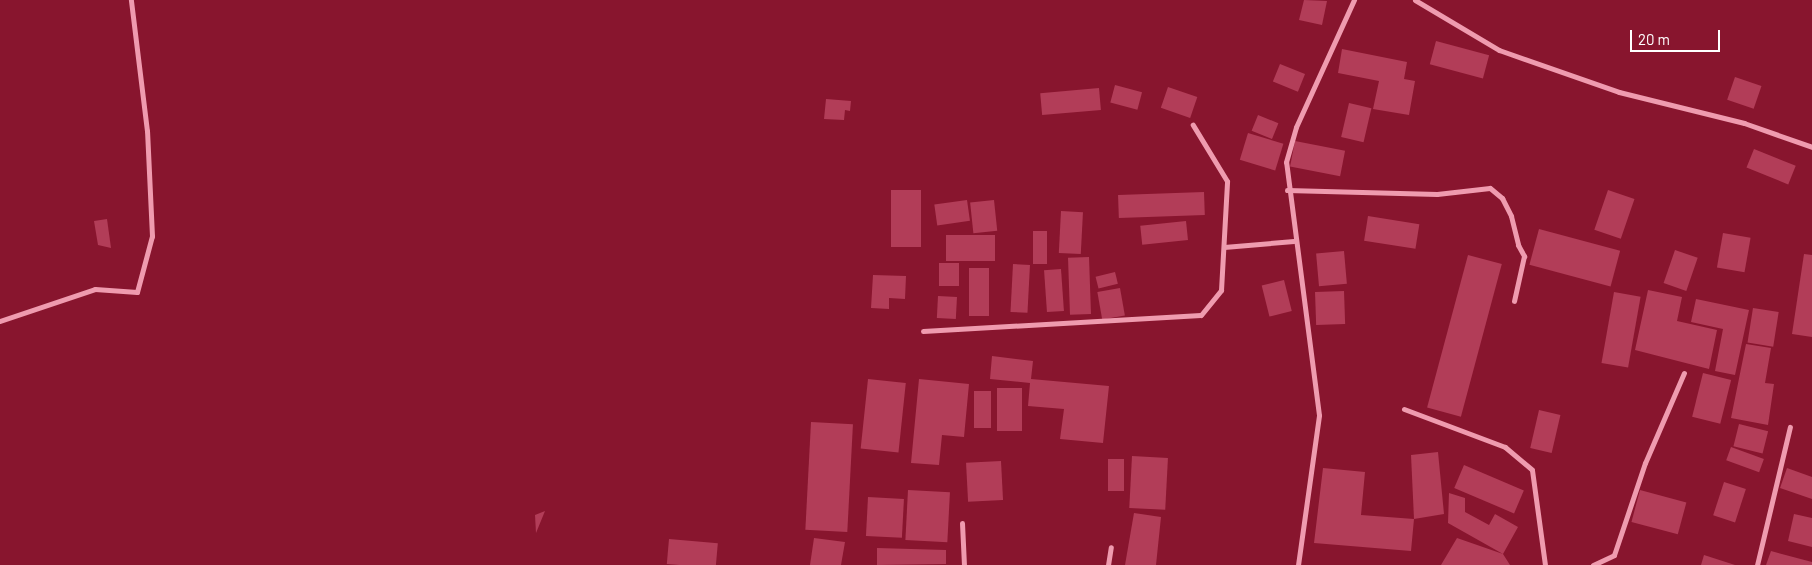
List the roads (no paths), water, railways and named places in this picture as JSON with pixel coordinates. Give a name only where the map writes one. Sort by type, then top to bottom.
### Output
[{"type":"street","points":[[0,321],[96,288],[138,292],[152,236],[147,131],[131,0]]},
{"type":"street","points":[[1298,565],[1319,415],[1287,190],[1286,162],[1296,127],[1354,0]]},
{"type":"street","points":[[1414,0],[1499,50],[1619,92],[1744,123],[1812,147]]},
{"type":"street","points":[[922,331],[1201,316],[1221,290],[1226,181],[1193,125]]},
{"type":"street","points":[[1287,190],[1437,194],[1490,188],[1502,198],[1511,216],[1518,244],[1524,256],[1514,301]]},
{"type":"street","points":[[1224,247],[1294,241]]},
{"type":"street","points":[[1593,565],[1614,556],[1645,463],[1684,373]]},
{"type":"street","points":[[1404,409],[1504,448],[1532,470],[1545,565]]},
{"type":"street","points":[[1757,565],[1790,427]]},
{"type":"street","points":[[962,523],[964,565]]},
{"type":"street","points":[[1108,565],[1111,547]]}]
